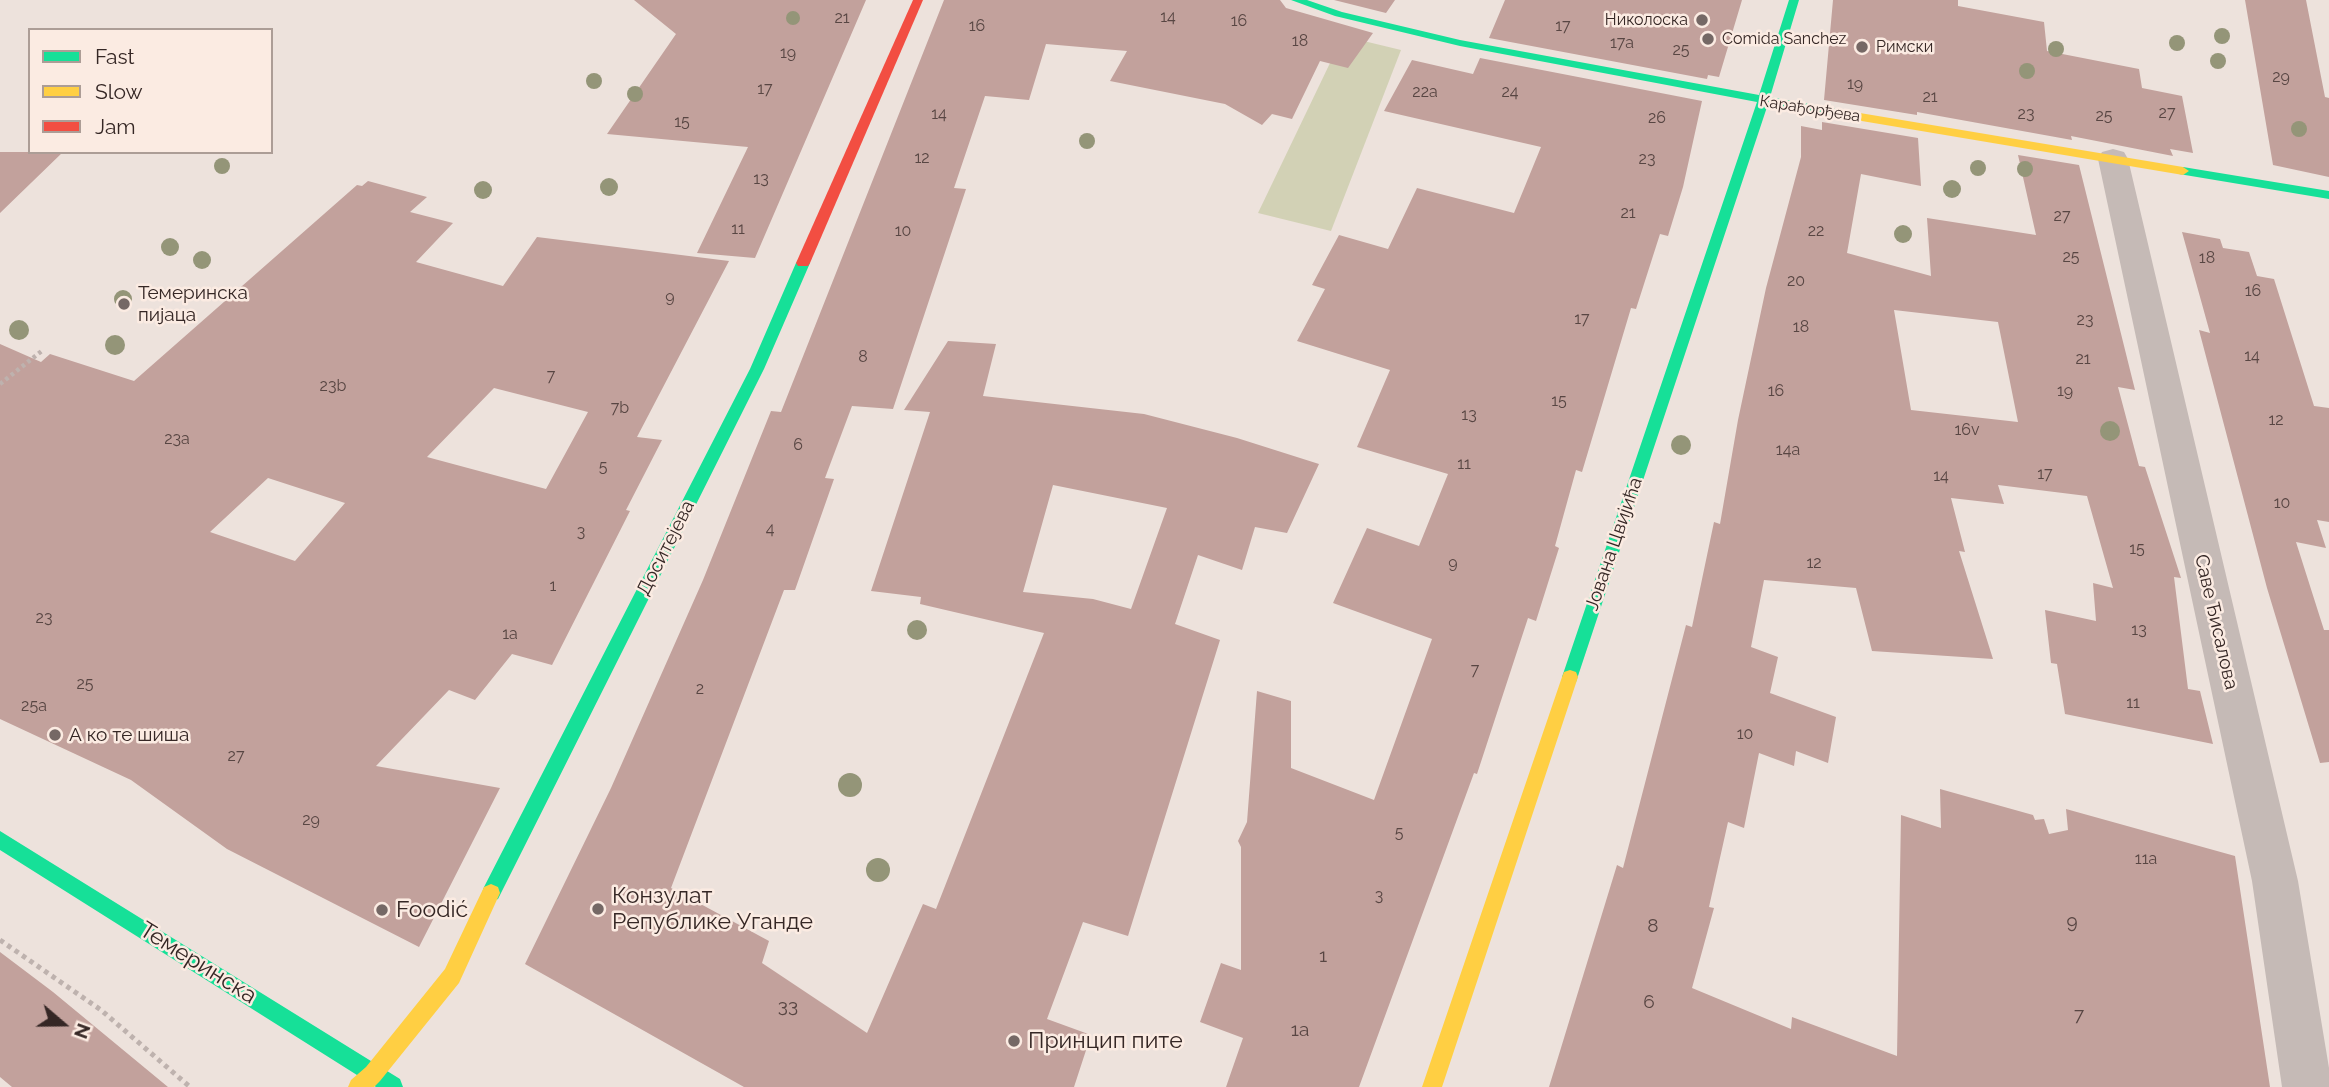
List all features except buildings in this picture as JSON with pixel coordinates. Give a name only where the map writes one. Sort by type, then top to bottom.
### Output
[{"type":"street","name":"Доситејева","points":[[358,1087],[373,1074],[452,976],[477,920],[757,369],[918,0]]},
{"type":"street","name":"Карађорђева","points":[[1296,0],[1339,14],[1460,43],[1763,101],[2329,195]]},
{"type":"street","name":"Јована Цвијића","points":[[1432,1087],[1763,101],[1794,0]]},
{"type":"street","name":"Саве Ђисалова","points":[[2113,159],[2275,881],[2306,1087]]},
{"type":"street","name":"Темеринска","points":[[0,840],[395,1087]]},
{"type":"path","points":[[0,384],[43,350]]},
{"type":"path","points":[[0,940],[101,1010],[190,1087]]},
{"type":"green space","points":[[1343,36],[1401,50],[1331,231],[1258,213]]},
{"type":"traffic: fast","points":[[1296,0],[1339,14],[1460,43],[1836,113]]},
{"type":"traffic: fast","points":[[1570,677],[1763,101],[1794,0]]},
{"type":"traffic: fast","points":[[2183,171],[2329,195]]},
{"type":"traffic: fast","points":[[491,893],[757,369],[803,263]]},
{"type":"traffic: fast","points":[[0,840],[393,1086]]},
{"type":"traffic: slow","points":[[1836,113],[2183,171]]},
{"type":"traffic: slow","points":[[1432,1087],[1570,677]]},
{"type":"traffic: slow","points":[[358,1087],[373,1074],[452,976],[491,893]]},
{"type":"traffic: jam","points":[[803,263],[918,0]]},
{"type":"place","name":"Николоска","points":[[1702,20]]},
{"type":"place","name":"Comida Sanchez","points":[[1708,39]]},
{"type":"place","name":"Римски","points":[[1862,47]]},
{"type":"place","name":"Темеринска пијаца","points":[[124,304]]},
{"type":"place","name":"А ко те шиша","points":[[55,735]]},
{"type":"place","name":"Конзулат Републике Уганде","points":[[598,909]]},
{"type":"place","name":"Foodić","points":[[382,910]]},
{"type":"place","name":"Принцип пите","points":[[1014,1041]]}]
